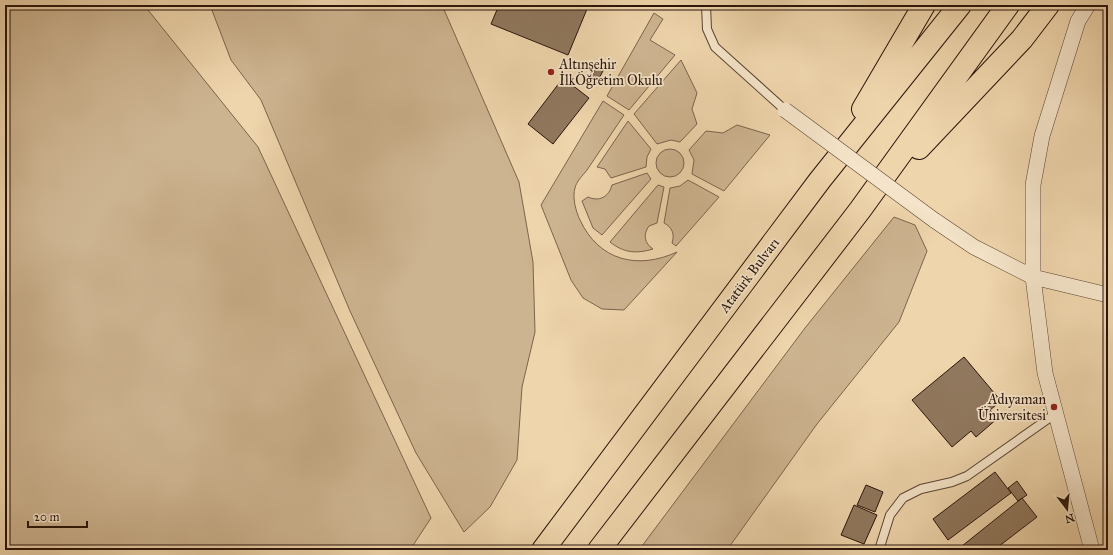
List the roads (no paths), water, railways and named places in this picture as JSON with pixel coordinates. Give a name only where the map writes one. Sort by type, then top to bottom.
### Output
[{"type":"highway","points":[[820,180],[924,5]]},
{"type":"highway","name":"Atatürk Bulvarı","points":[[543,550],[820,180],[960,5]]},
{"type":"highway","points":[[599,550],[860,210],[1008,5]]},
{"type":"highway","points":[[860,210],[1022,39],[1048,5]]},
{"type":"street","points":[[1088,5],[1078,21],[1042,136],[1033,185],[1033,277],[1044,373],[1092,550]]},
{"type":"street","points":[[785,110],[934,220],[974,247],[1033,277],[1108,295]]},
{"type":"lane","points":[[706,5],[707,29],[715,47],[785,110]]},
{"type":"lane","points":[[879,550],[890,515],[903,498],[921,489],[952,482],[967,476],[1032,428],[1055,414]]},
{"type":"place","name":"Altınşehir İlkÖğretim Okulu","points":[[551,72]]},
{"type":"place","name":"Adıyaman Üniversitesi","points":[[1054,407]]}]
